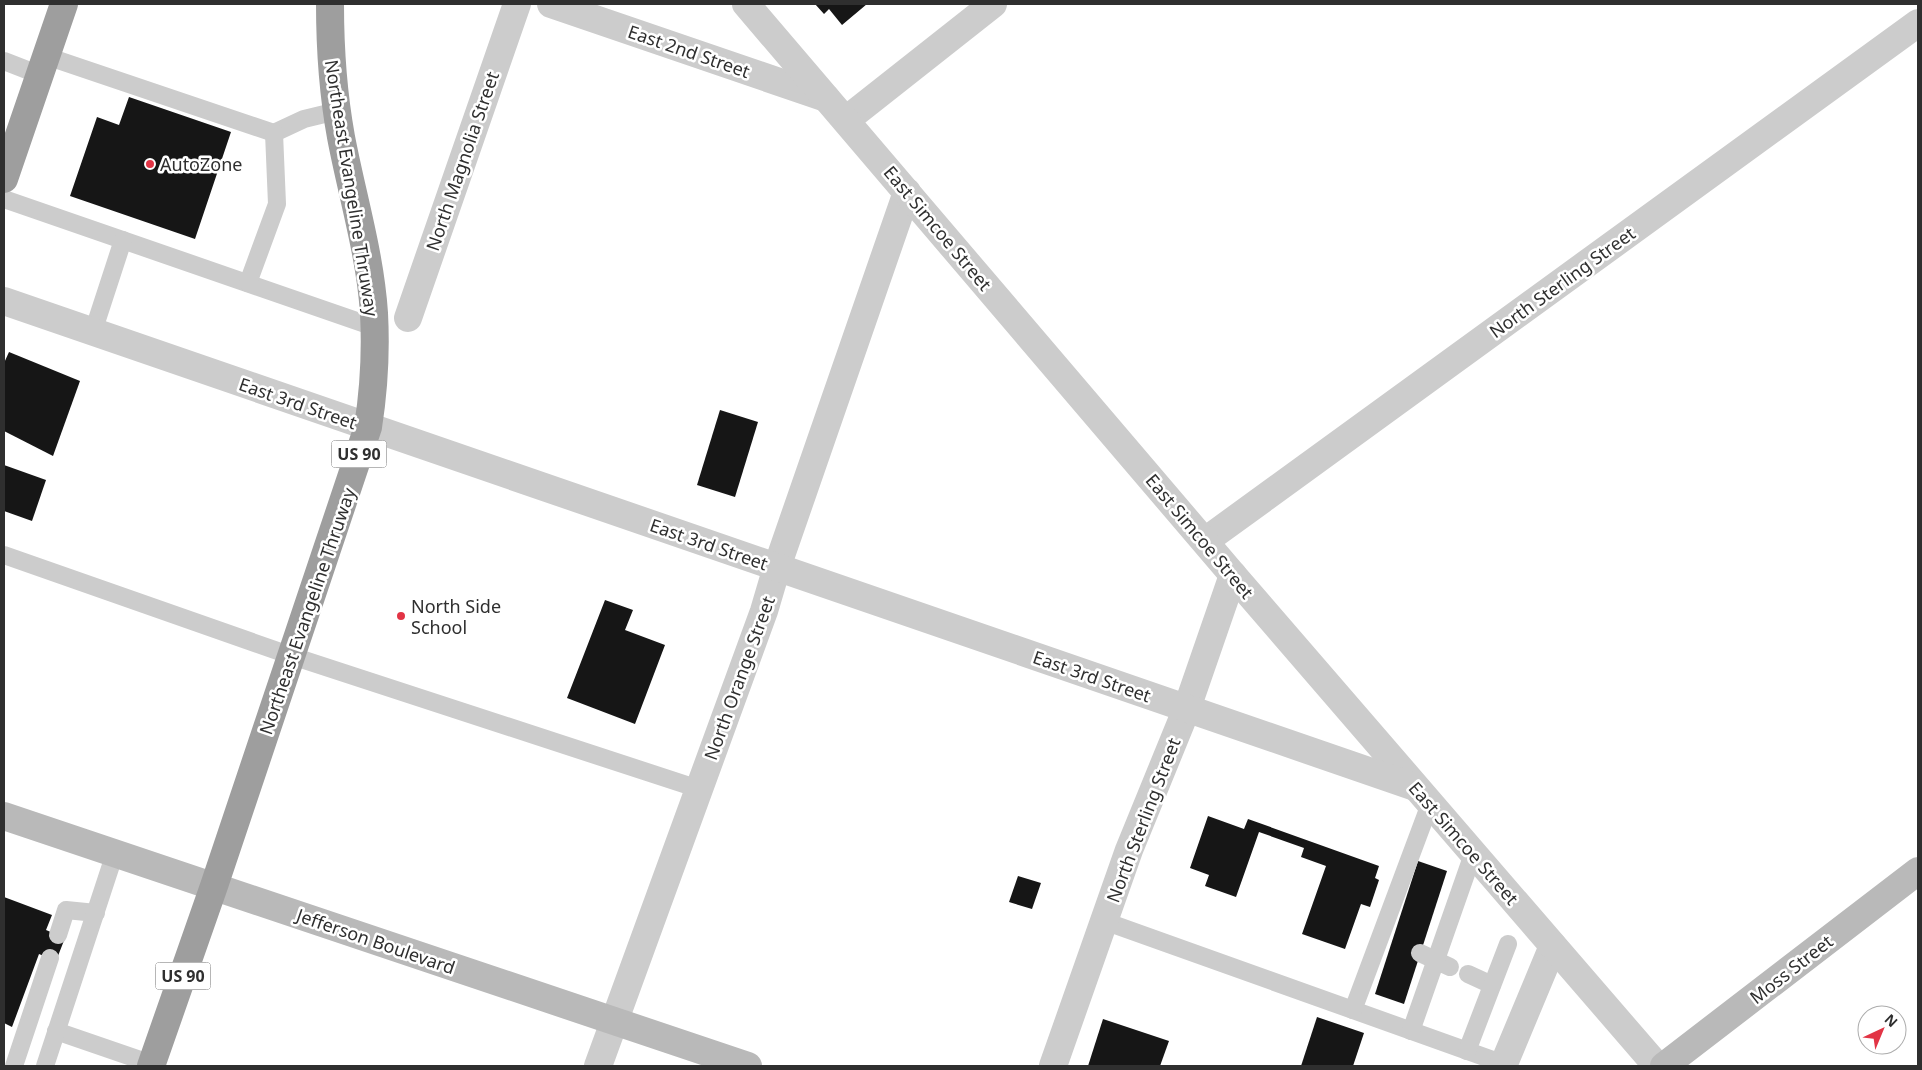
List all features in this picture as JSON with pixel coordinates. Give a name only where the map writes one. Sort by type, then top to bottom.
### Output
[{"type":"highway","points":[[4,178],[64,4]]},
{"type":"highway","name":"Northeast Evangeline Thruway","points":[[214,886],[368,427],[374,387],[374,326],[370,276],[338,111],[330,39],[330,4]]},
{"type":"highway","name":"US 90","points":[[152,1065],[214,886]]},
{"type":"main road","name":"Jefferson Boulevard","points":[[4,816],[748,1066]]},
{"type":"main road","name":"Moss Street","points":[[1664,1066],[1918,871]]},
{"type":"street","name":"North Magnolia Street","points":[[408,318],[517,4]]},
{"type":"street","name":"East 2nd Street","points":[[551,4],[828,99]]},
{"type":"street","name":"East Simcoe Street","points":[[746,4],[1233,575],[1657,1066]]},
{"type":"street","points":[[846,120],[993,4]]},
{"type":"street","name":"North Sterling Street","points":[[1205,540],[1918,23]]},
{"type":"street","name":"North Orange Street","points":[[598,1066],[764,611],[777,567],[907,192]]},
{"type":"street","name":"East 3rd Street","points":[[4,301],[1187,708],[1422,795]]},
{"type":"street","name":"North Sterling Street","points":[[1053,1066],[1129,850],[1187,708],[1233,575]]},
{"type":"street","points":[[1504,1065],[1553,946]]},
{"type":"lane","points":[[4,61],[43,65],[274,133],[304,119],[338,111]]},
{"type":"lane","points":[[248,283],[276,204],[274,133]]},
{"type":"lane","points":[[4,200],[374,326]]},
{"type":"lane","points":[[93,332],[123,240]]},
{"type":"lane","points":[[4,555],[292,656],[699,789]]},
{"type":"lane","points":[[1353,1010],[1386,940],[1422,795]]},
{"type":"lane","points":[[45,1066],[115,853]]},
{"type":"lane","points":[[1411,1031],[1473,854]]},
{"type":"lane","points":[[58,935],[66,910],[96,913]]},
{"type":"lane","points":[[1104,921],[1504,1065]]},
{"type":"lane","points":[[1467,1051],[1508,944]]},
{"type":"lane","points":[[14,1066],[50,958]]},
{"type":"lane","points":[[1468,974],[1492,985]]},
{"type":"lane","points":[[56,1031],[152,1065]]},
{"type":"building","points":[[815,4],[867,4],[842,25],[829,9],[824,14]]},
{"type":"building","name":"AutoZone","points":[[129,97],[231,132],[195,239],[70,196],[97,117],[119,125]]},
{"type":"building","points":[[9,352],[80,381],[53,456],[4,431],[4,363]]},
{"type":"building","points":[[720,410],[758,422],[735,497],[697,485]]},
{"type":"building","points":[[4,465],[46,480],[32,521],[4,511]]},
{"type":"building","points":[[605,600],[633,610],[625,630],[665,645],[635,724],[567,698]]},
{"type":"building","points":[[1208,816],[1244,829],[1248,819],[1379,866],[1375,878],[1379,880],[1370,907],[1361,904],[1345,949],[1302,934],[1326,866],[1301,857],[1304,848],[1259,832],[1236,897],[1205,886],[1209,875],[1190,868]]},
{"type":"building","points":[[1418,861],[1447,871],[1404,1004],[1375,994]]},
{"type":"building","points":[[1018,876],[1041,883],[1032,909],[1009,902]]},
{"type":"building","points":[[4,897],[52,915],[46,930],[65,938],[56,961],[39,954],[12,1027],[4,1023]]},
{"type":"building","points":[[1317,1017],[1364,1033],[1353,1066],[1301,1066]]},
{"type":"building","points":[[1103,1019],[1169,1041],[1160,1066],[1088,1066]]},
{"type":"place","name":"AutoZone","points":[[150,164]]},
{"type":"place","name":"North Side School","points":[[401,616]]}]
